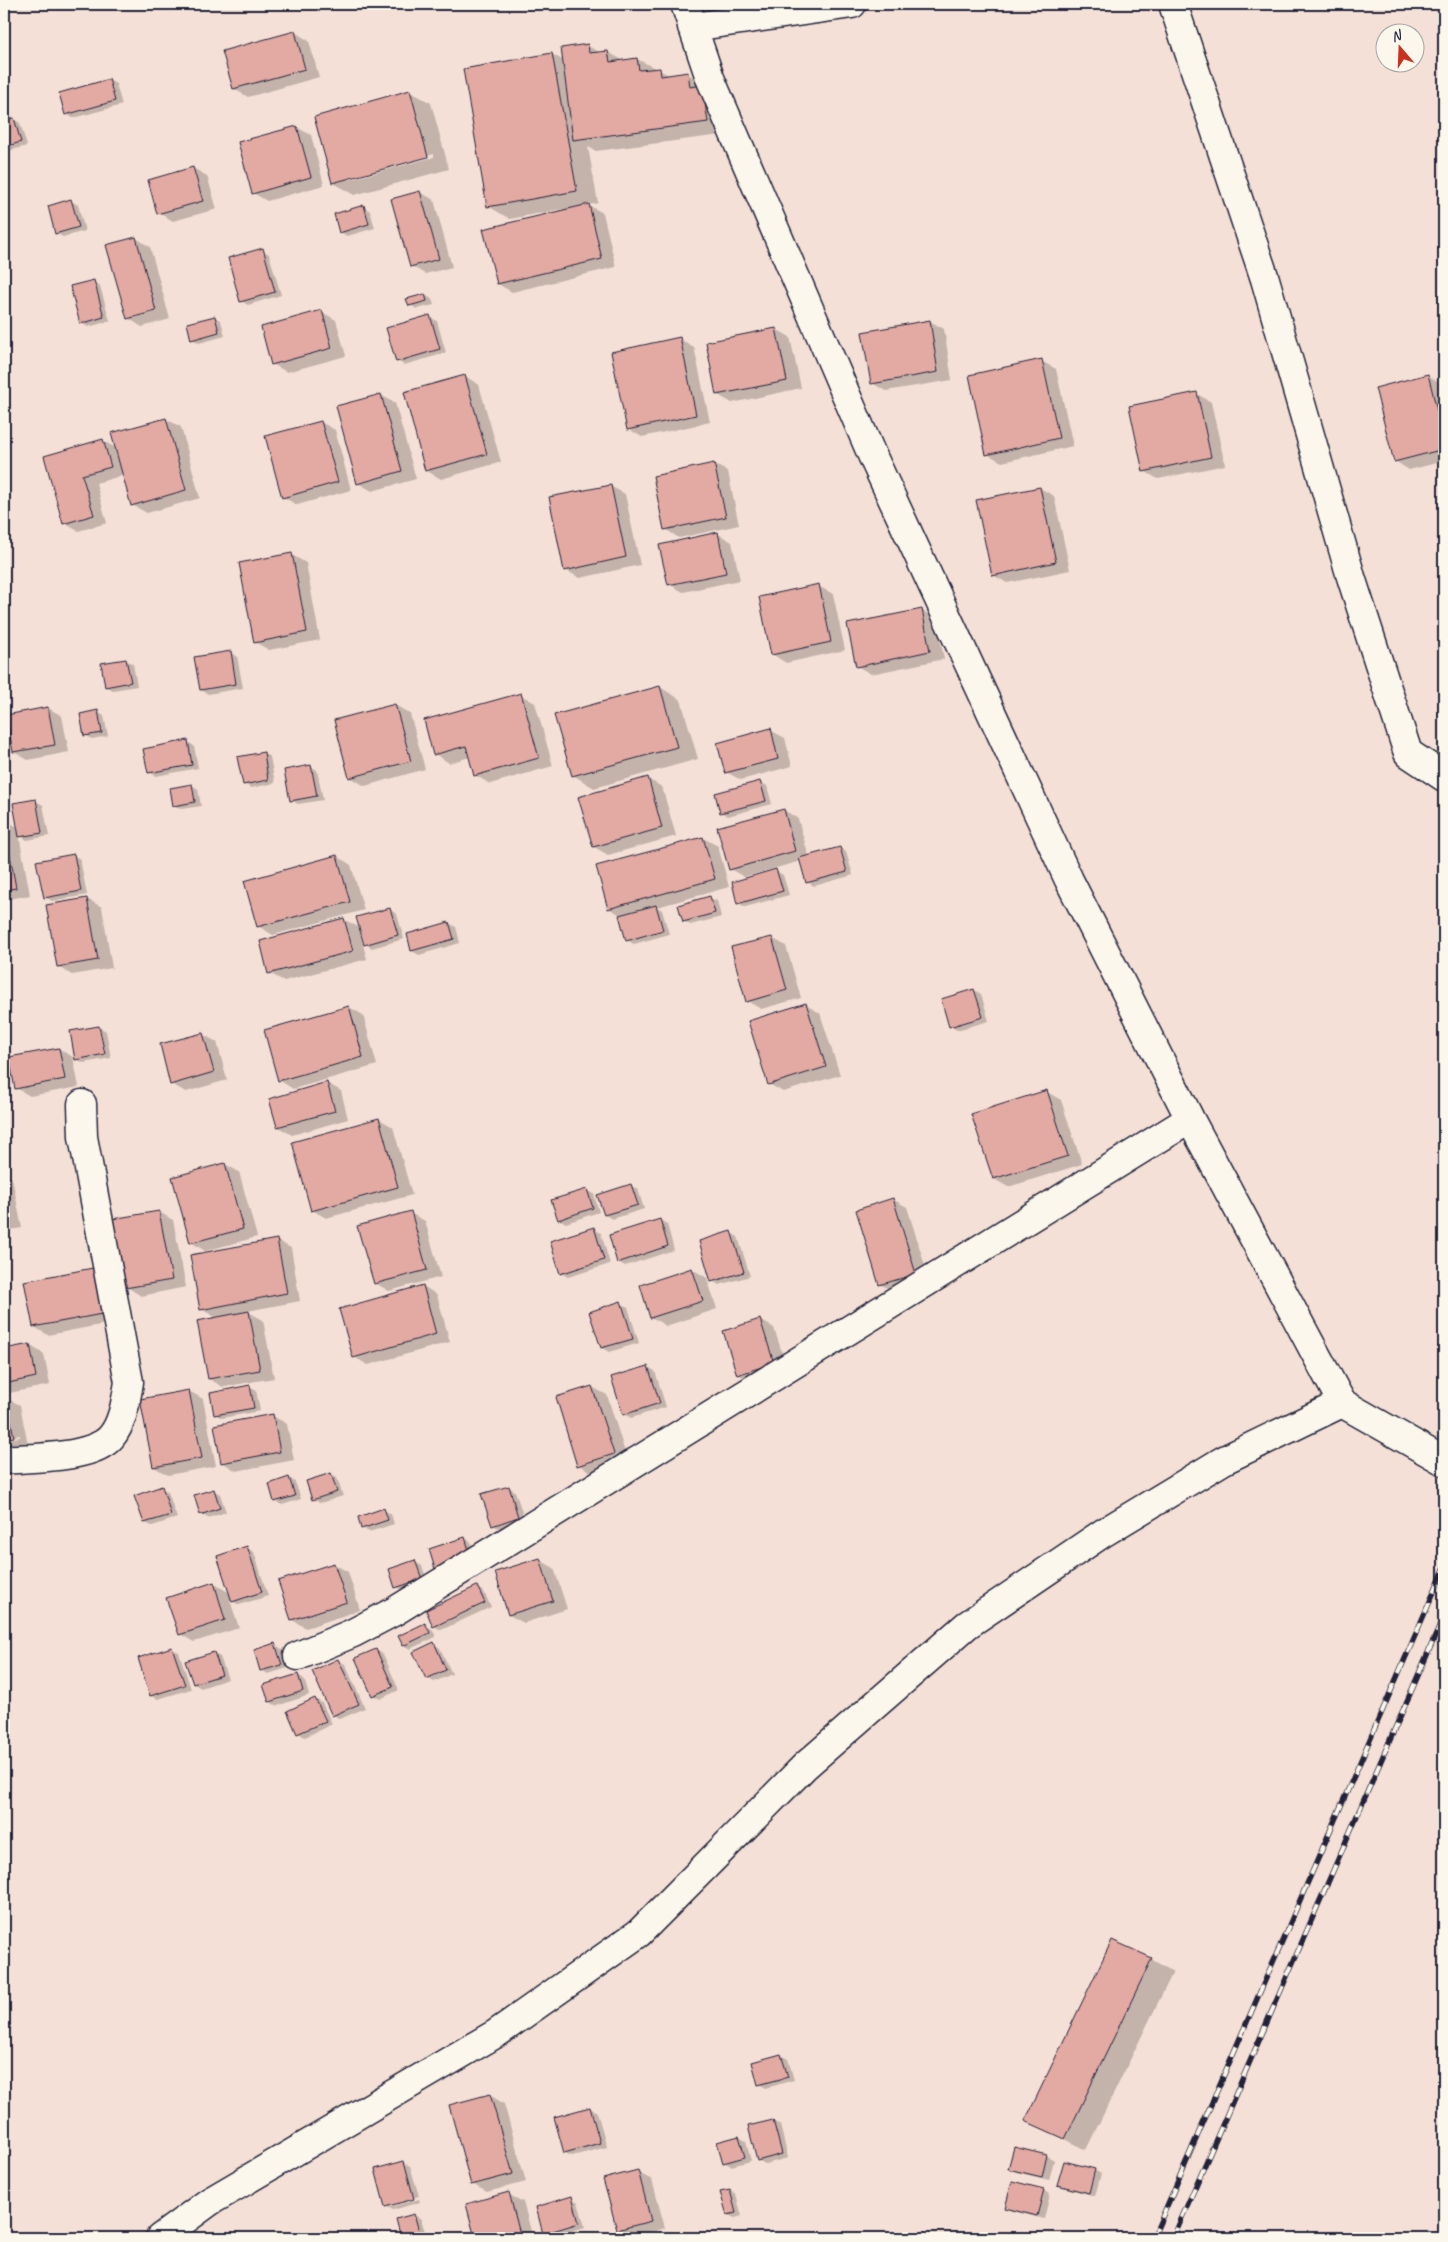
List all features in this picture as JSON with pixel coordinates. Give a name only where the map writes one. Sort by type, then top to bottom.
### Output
[{"type":"street","points":[[852,4],[688,15],[710,78],[877,464],[1069,880],[1190,1120],[1342,1403],[1444,1461]]},
{"type":"street","points":[[1173,4],[1265,279],[1351,578],[1408,753],[1444,777]]},
{"type":"street","points":[[4,1460],[85,1452],[99,1447],[112,1436],[123,1415],[129,1382],[83,1138],[82,1104]]},
{"type":"street","points":[[298,1656],[353,1633],[395,1611],[1190,1120]]},
{"type":"street","points":[[160,2238],[209,2202],[497,2033],[639,1933],[805,1766],[967,1625],[1103,1534],[1224,1460],[1342,1403]]},
{"type":"building","points":[[295,31],[305,69],[233,89],[222,51]]},
{"type":"building","points":[[588,44],[589,53],[608,51],[610,62],[637,58],[639,70],[660,68],[661,76],[688,72],[690,87],[702,85],[708,122],[573,140],[561,48]]},
{"type":"building","points":[[552,53],[577,191],[487,207],[463,69]]},
{"type":"building","points":[[109,79],[115,101],[65,115],[59,93]]},
{"type":"building","points":[[410,90],[428,157],[332,183],[314,117]]},
{"type":"building","points":[[14,118],[21,142],[4,147],[4,120]]},
{"type":"building","points":[[297,126],[311,177],[252,194],[238,142]]},
{"type":"building","points":[[193,167],[203,201],[157,214],[148,180]]},
{"type":"building","points":[[420,191],[439,259],[410,267],[391,199]]},
{"type":"building","points":[[71,199],[79,227],[55,234],[48,206]]},
{"type":"building","points":[[589,204],[602,259],[497,284],[483,229]]},
{"type":"building","points":[[364,205],[369,224],[339,233],[334,214]]},
{"type":"building","points":[[136,237],[156,311],[127,319],[106,245]]},
{"type":"building","points":[[263,248],[275,292],[240,302],[228,258]]},
{"type":"building","points":[[94,280],[104,317],[80,324],[70,286]]},
{"type":"building","points":[[425,294],[427,301],[409,306],[406,299]]},
{"type":"building","points":[[322,310],[332,348],[271,365],[261,327]]},
{"type":"building","points":[[430,315],[440,349],[396,362],[386,328]]},
{"type":"building","points":[[215,316],[219,332],[191,340],[187,323]]},
{"type":"building","points":[[930,320],[938,372],[871,384],[862,332]]},
{"type":"building","points":[[776,328],[787,381],[716,395],[706,342]]},
{"type":"building","points":[[680,337],[696,415],[627,430],[611,352]]},
{"type":"building","points":[[1042,359],[1059,438],[986,455],[969,375]]},
{"type":"building","points":[[1428,374],[1444,439],[1444,449],[1394,462],[1375,388]]},
{"type":"building","points":[[465,375],[487,454],[425,471],[404,392]]},
{"type":"building","points":[[1197,392],[1211,457],[1143,472],[1129,406]]},
{"type":"building","points":[[381,394],[402,471],[357,484],[336,406]]},
{"type":"building","points":[[166,418],[186,490],[131,506],[111,433]]},
{"type":"building","points":[[321,421],[338,482],[282,498],[265,436]]},
{"type":"building","points":[[103,439],[111,467],[82,475],[94,515],[63,524],[44,456]]},
{"type":"building","points":[[714,463],[726,517],[664,530],[653,476]]},
{"type":"building","points":[[611,485],[626,557],[564,571],[549,497]]},
{"type":"building","points":[[1040,487],[1056,562],[992,576],[976,500]]},
{"type":"building","points":[[718,532],[726,573],[668,585],[659,545]]},
{"type":"building","points":[[292,553],[307,632],[254,643],[239,563]]},
{"type":"building","points":[[819,584],[831,642],[771,655],[759,597]]},
{"type":"building","points":[[922,609],[930,651],[856,667],[847,624]]},
{"type":"building","points":[[231,651],[236,684],[200,690],[194,657]]},
{"type":"building","points":[[126,659],[131,682],[105,687],[101,663]]},
{"type":"building","points":[[660,686],[677,747],[572,776],[554,715]]},
{"type":"building","points":[[521,693],[539,758],[474,776],[466,746],[433,755],[424,720]]},
{"type":"building","points":[[395,704],[411,761],[349,778],[334,720]]},
{"type":"building","points":[[48,707],[55,745],[13,752],[6,715]]},
{"type":"building","points":[[98,710],[102,733],[84,736],[80,714]]},
{"type":"building","points":[[771,728],[778,759],[725,773],[717,743]]},
{"type":"building","points":[[188,740],[192,765],[148,773],[143,749]]},
{"type":"building","points":[[264,752],[268,780],[243,785],[237,757]]},
{"type":"building","points":[[311,765],[317,796],[290,801],[284,770]]},
{"type":"building","points":[[648,777],[662,828],[593,847],[578,797]]},
{"type":"building","points":[[760,781],[766,801],[720,813],[715,793]]},
{"type":"building","points":[[192,784],[195,802],[173,806],[170,788]]},
{"type":"building","points":[[36,799],[42,833],[19,837],[13,803]]},
{"type":"building","points":[[784,809],[795,851],[729,870],[717,827]]},
{"type":"building","points":[[4,822],[16,888],[4,890]]},
{"type":"building","points":[[703,837],[715,879],[608,909],[596,866]]},
{"type":"building","points":[[840,847],[847,872],[806,883],[799,858]]},
{"type":"building","points":[[74,854],[81,891],[44,898],[36,861]]},
{"type":"building","points":[[337,855],[350,902],[257,927],[244,881]]},
{"type":"building","points":[[776,869],[783,891],[737,904],[732,882]]},
{"type":"building","points":[[710,896],[715,913],[683,922],[678,905]]},
{"type":"building","points":[[87,898],[98,960],[57,967],[46,905]]},
{"type":"building","points":[[656,905],[663,930],[626,941],[619,915]]},
{"type":"building","points":[[390,908],[398,935],[364,945],[356,917]]},
{"type":"building","points":[[344,918],[353,951],[268,974],[260,941]]},
{"type":"building","points":[[449,922],[454,939],[411,951],[407,934]]},
{"type":"building","points":[[772,937],[787,990],[746,1002],[731,947]]},
{"type":"building","points":[[974,989],[983,1017],[949,1027],[941,999]]},
{"type":"building","points":[[806,1003],[826,1067],[768,1085],[748,1021]]},
{"type":"building","points":[[349,1006],[363,1057],[278,1081],[264,1030]]},
{"type":"building","points":[[99,1026],[105,1054],[75,1060],[70,1031]]},
{"type":"building","points":[[203,1033],[214,1072],[170,1085],[160,1044]]},
{"type":"building","points":[[59,1048],[65,1079],[15,1089],[9,1057]]},
{"type":"building","points":[[327,1082],[335,1111],[277,1127],[269,1099]]},
{"type":"building","points":[[1047,1090],[1068,1156],[993,1179],[971,1114]]},
{"type":"building","points":[[379,1118],[398,1187],[311,1211],[292,1142]]},
{"type":"building","points":[[225,1163],[243,1229],[190,1243],[172,1177]]},
{"type":"building","points":[[631,1184],[638,1205],[604,1215],[597,1195]]},
{"type":"building","points":[[587,1189],[593,1208],[558,1220],[551,1200]]},
{"type":"building","points":[[4,1198],[8,1220],[4,1221]]},
{"type":"building","points":[[893,1198],[916,1274],[879,1285],[856,1210]]},
{"type":"building","points":[[159,1211],[172,1280],[125,1288],[112,1219]]},
{"type":"building","points":[[411,1211],[427,1270],[374,1284],[357,1226]]},
{"type":"building","points":[[660,1219],[668,1246],[617,1263],[609,1235]]},
{"type":"building","points":[[594,1227],[604,1260],[560,1274],[550,1241]]},
{"type":"building","points":[[731,1231],[744,1272],[711,1282],[699,1241]]},
{"type":"building","points":[[277,1239],[287,1293],[200,1310],[190,1255]]},
{"type":"building","points":[[93,1268],[102,1314],[33,1327],[24,1281]]},
{"type":"building","points":[[692,1268],[703,1301],[650,1318],[640,1285]]},
{"type":"building","points":[[423,1285],[436,1334],[353,1358],[339,1309]]},
{"type":"building","points":[[621,1301],[633,1339],[601,1348],[589,1312]]},
{"type":"building","points":[[249,1311],[260,1370],[208,1379],[197,1321]]},
{"type":"building","points":[[760,1319],[774,1363],[737,1375],[723,1331]]},
{"type":"building","points":[[30,1344],[36,1377],[4,1384],[4,1349]]},
{"type":"building","points":[[648,1366],[660,1403],[623,1415],[611,1377]]},
{"type":"building","points":[[250,1385],[254,1408],[214,1415],[210,1393]]},
{"type":"building","points":[[592,1386],[614,1454],[577,1466],[556,1397]]},
{"type":"building","points":[[189,1390],[202,1458],[153,1467],[140,1399]]},
{"type":"building","points":[[4,1396],[6,1396],[14,1437],[4,1439]]},
{"type":"building","points":[[273,1414],[280,1452],[221,1463],[214,1425]]},
{"type":"building","points":[[331,1473],[337,1492],[312,1500],[306,1481]]},
{"type":"building","points":[[289,1477],[295,1496],[274,1502],[269,1484]]},
{"type":"building","points":[[162,1486],[171,1515],[144,1523],[134,1496]]},
{"type":"building","points":[[509,1486],[518,1517],[492,1526],[481,1494]]},
{"type":"building","points":[[214,1489],[220,1508],[200,1515],[194,1495]]},
{"type":"building","points":[[384,1508],[388,1520],[361,1529],[358,1517]]},
{"type":"building","points":[[465,1537],[471,1557],[435,1569],[429,1549]]},
{"type":"building","points":[[247,1546],[262,1592],[232,1602],[217,1556]]},
{"type":"building","points":[[540,1558],[553,1601],[508,1615],[495,1572]]},
{"type":"building","points":[[415,1560],[422,1579],[395,1588],[389,1569]]},
{"type":"building","points":[[334,1563],[347,1602],[291,1620],[278,1581]]},
{"type":"building","points":[[214,1582],[225,1620],[179,1635],[166,1598]]},
{"type":"building","points":[[477,1586],[485,1603],[433,1627],[426,1610]]},
{"type":"building","points":[[425,1623],[430,1633],[403,1646],[398,1636]]},
{"type":"building","points":[[434,1642],[446,1670],[426,1679],[413,1652]]},
{"type":"building","points":[[275,1643],[282,1665],[260,1671],[254,1650]]},
{"type":"building","points":[[172,1647],[185,1685],[150,1696],[138,1658]]},
{"type":"building","points":[[376,1649],[393,1687],[372,1696],[355,1658]]},
{"type":"building","points":[[214,1652],[222,1675],[193,1684],[185,1661]]},
{"type":"building","points":[[338,1659],[359,1704],[332,1716],[312,1671]]},
{"type":"building","points":[[298,1674],[303,1691],[269,1702],[263,1685]]},
{"type":"building","points":[[315,1698],[326,1721],[297,1734],[287,1711]]},
{"type":"building","points":[[1112,1940],[1152,1958],[1065,2139],[1025,2121]]},
{"type":"building","points":[[781,2054],[788,2077],[758,2085],[752,2062]]},
{"type":"building","points":[[490,2094],[513,2174],[471,2185],[449,2105]]},
{"type":"building","points":[[590,2107],[600,2143],[564,2153],[554,2117]]},
{"type":"building","points":[[773,2120],[782,2154],[757,2161],[748,2126]]},
{"type":"building","points":[[739,2136],[745,2157],[723,2163],[717,2142]]},
{"type":"building","points":[[1014,2147],[1047,2155],[1042,2177],[1008,2169]]},
{"type":"building","points":[[404,2161],[414,2199],[385,2207],[375,2169]]},
{"type":"building","points":[[1064,2161],[1095,2169],[1089,2193],[1057,2185]]},
{"type":"building","points":[[638,2170],[651,2221],[617,2230],[603,2179]]},
{"type":"building","points":[[1012,2181],[1044,2189],[1037,2216],[1005,2208]]},
{"type":"building","points":[[730,2190],[736,2213],[727,2215],[720,2192]]},
{"type":"building","points":[[509,2192],[521,2238],[475,2238],[466,2204]]},
{"type":"building","points":[[572,2196],[579,2223],[543,2234],[536,2207]]},
{"type":"building","points":[[414,2214],[421,2238],[401,2238],[396,2219]]},
{"type":"railway","points":[[1153,2238],[1444,1569]]},
{"type":"railway","points":[[1173,2238],[1444,1616]]}]
